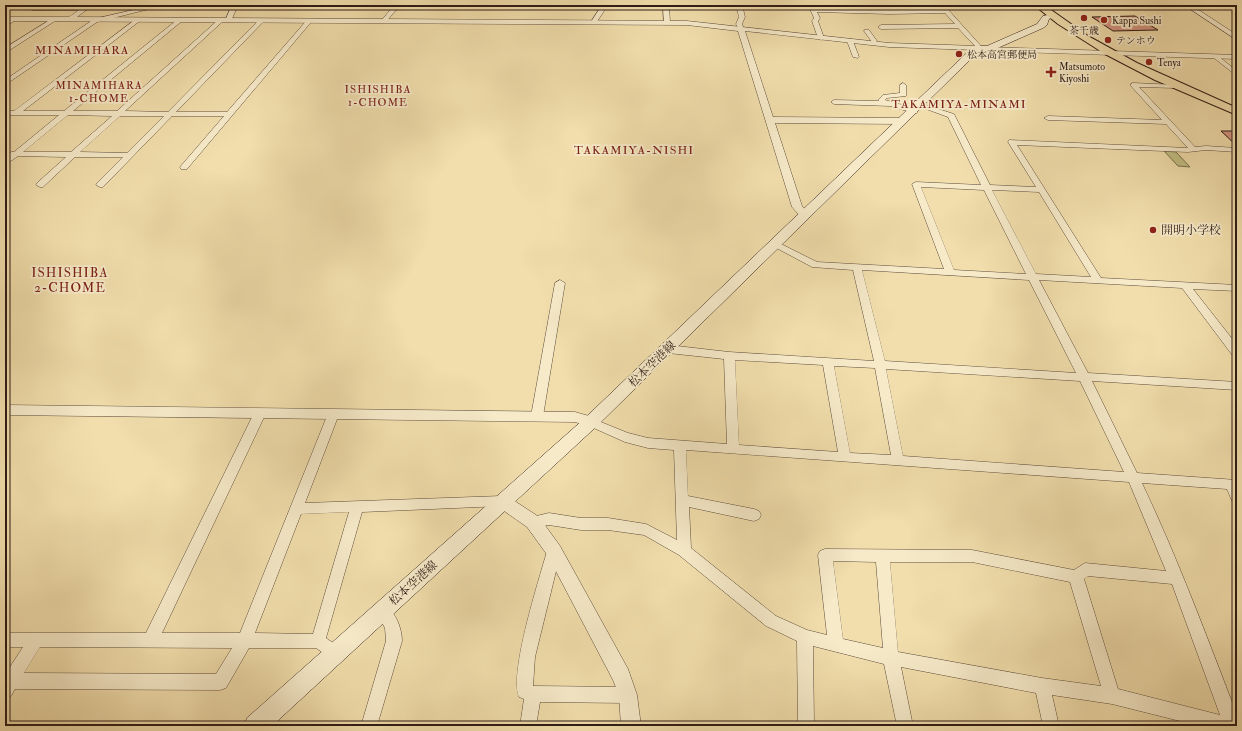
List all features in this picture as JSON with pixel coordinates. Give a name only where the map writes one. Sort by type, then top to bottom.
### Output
[{"type":"highway","points":[[1038,5],[1079,35],[1109,53],[1176,86],[1237,112]]},
{"type":"main road","name":"松本空港線","points":[[255,726],[591,422],[902,121],[983,49],[1040,26],[1044,23],[1046,18],[1052,16]]},
{"type":"street","points":[[35,5],[32,8],[88,7]]},
{"type":"street","points":[[124,15],[136,5]]},
{"type":"street","points":[[5,83],[97,20],[162,5]]},
{"type":"street","points":[[40,185],[117,114],[224,21],[235,5]]},
{"type":"street","points":[[384,21],[393,10],[401,5]]},
{"type":"street","points":[[594,22],[605,5]]},
{"type":"street","points":[[666,5],[667,23]]},
{"type":"street","points":[[941,5],[978,46],[983,49]]},
{"type":"street","points":[[1187,5],[1237,38]]},
{"type":"street","points":[[805,215],[797,207],[739,24],[742,17],[740,6],[946,11]]},
{"type":"street","points":[[71,20],[88,7]]},
{"type":"street","points":[[812,7],[817,18],[815,21],[821,38]]},
{"type":"street","points":[[5,19],[698,23],[821,38],[895,45],[1237,57]]},
{"type":"street","points":[[5,25],[14,19]]},
{"type":"street","points":[[5,51],[55,19]]},
{"type":"street","points":[[5,120],[138,20]]},
{"type":"street","points":[[5,164],[180,20]]},
{"type":"street","points":[[100,185],[261,21]]},
{"type":"street","points":[[184,166],[309,21]]},
{"type":"street","points":[[881,27],[961,26]]},
{"type":"street","points":[[867,30],[874,42]]},
{"type":"street","points":[[850,41],[856,57]]},
{"type":"street","points":[[1216,57],[1237,74]]},
{"type":"street","points":[[883,103],[881,100],[885,96],[904,95],[903,85]]},
{"type":"street","points":[[1176,86],[1133,86],[1194,150]]},
{"type":"street","points":[[834,102],[883,103],[917,108],[951,116],[986,187],[1034,278],[1133,478],[1176,578],[1233,726]]},
{"type":"street","points":[[5,113],[228,114]]},
{"type":"street","points":[[1048,118],[1167,122]]},
{"type":"street","points":[[769,120],[902,121]]},
{"type":"street","points":[[1098,281],[1012,142],[1194,150],[1206,148],[1237,150]]},
{"type":"street","points":[[5,154],[130,155]]},
{"type":"street","points":[[950,272],[916,184],[1041,190]]},
{"type":"street","points":[[774,244],[815,265],[1237,288]]},
{"type":"street","points":[[857,268],[880,364],[898,461]]},
{"type":"street","points":[[537,416],[560,283]]},
{"type":"street","points":[[1185,285],[1237,353]]},
{"type":"street","points":[[668,349],[729,356],[1237,386]]},
{"type":"street","points":[[729,356],[733,450]]},
{"type":"street","points":[[828,361],[845,458]]},
{"type":"street","points":[[5,410],[575,417],[591,422],[625,437],[648,443],[1035,472],[1234,485],[1237,497]]},
{"type":"street","points":[[151,640],[260,413]]},
{"type":"street","points":[[7,684],[220,682],[245,640],[333,414]]},
{"type":"street","points":[[680,446],[684,551]]},
{"type":"street","points":[[682,500],[754,515]]},
{"type":"street","points":[[296,509],[502,501],[533,522],[554,551],[620,676],[628,695],[631,726]]},
{"type":"street","points":[[318,641],[357,506]]},
{"type":"street","points":[[533,522],[549,519],[581,524],[608,524],[646,530],[684,551],[771,621],[805,637],[891,658],[1042,686],[1112,696],[1233,726]]},
{"type":"street","points":[[554,551],[527,657],[525,691],[533,694],[628,695]]},
{"type":"street","points":[[836,645],[825,555],[972,556],[1076,577]]},
{"type":"street","points":[[883,556],[891,658],[905,726]]},
{"type":"street","points":[[1076,577],[1085,569],[1176,578]]},
{"type":"street","points":[[1076,577],[1112,696]]},
{"type":"street","points":[[369,726],[394,641],[394,633],[389,620],[382,611]]},
{"type":"street","points":[[805,637],[806,726]]},
{"type":"street","points":[[5,640],[318,641],[335,653]]},
{"type":"street","points":[[7,684],[36,640]]},
{"type":"street","points":[[1042,686],[1051,726]]},
{"type":"street","points":[[528,726],[533,694]]},
{"type":"shaded area","points":[[1164,151],[1176,152],[1190,167],[1178,166]]},
{"type":"building","points":[[1135,16],[1158,30],[1113,31],[1092,17]]},
{"type":"building","points":[[1221,131],[1237,131],[1237,146]]},
{"type":"place","name":"茶千歳","points":[[1084,18]]},
{"type":"place","name":"Kappa Sushi","points":[[1104,20]]},
{"type":"place","name":"テンホウ","points":[[1108,40]]},
{"type":"place","name":"松本高宮郵便局","points":[[959,54]]},
{"type":"place","name":"Tenya","points":[[1149,62]]},
{"type":"place","name":"Matsumoto Kiyoshi","points":[[1051,72]]},
{"type":"place","name":"開明小学校","points":[[1153,230]]},
{"type":"district","name":"MINAMIHARA","points":[[82,50]]},
{"type":"district","name":"MINAMIHARA 1-CHOME","points":[[99,91]]},
{"type":"district","name":"ISHISHIBA 1-CHOME","points":[[378,95]]},
{"type":"district","name":"TAKAMIYA-MINAMI","points":[[959,104]]},
{"type":"district","name":"TAKAMIYA-NISHI","points":[[634,150]]},
{"type":"district","name":"ISHISHIBA 2-CHOME","points":[[70,280]]}]
